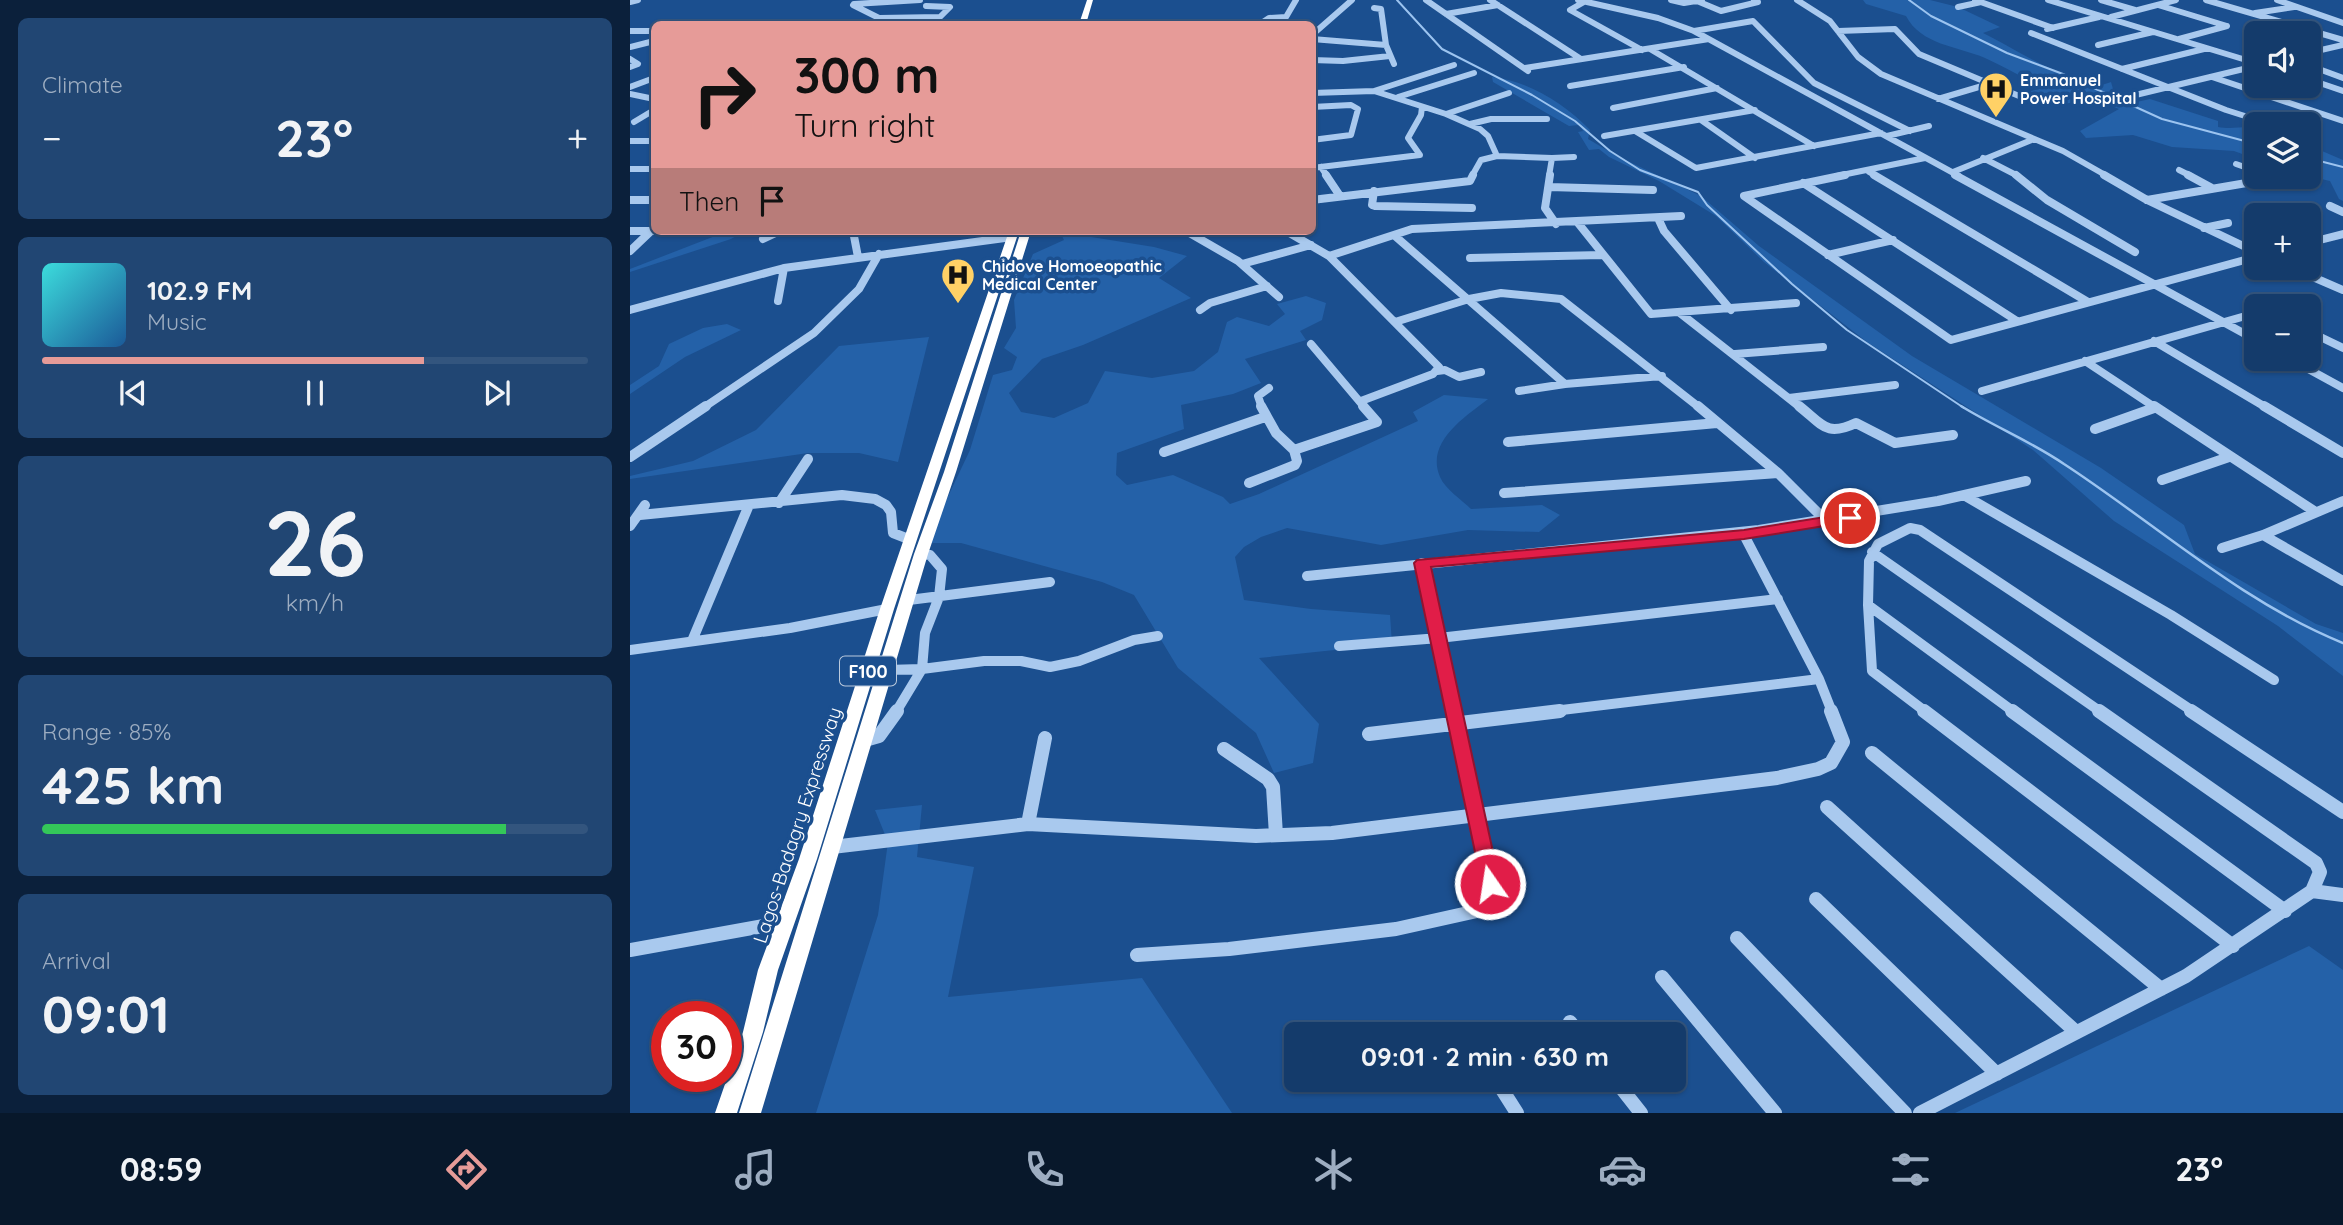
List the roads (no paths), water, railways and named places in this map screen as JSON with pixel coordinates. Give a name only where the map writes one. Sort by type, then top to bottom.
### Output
[{"type":"highway","points":[[1083,21],[1090,0]]},
{"type":"highway","points":[[1092,21],[1098,0]]},
{"type":"highway","name":"Lagos-Badagry Expressway","points":[[726,1113],[786,922],[840,764],[887,609],[1016,235]]},
{"type":"highway","name":"Lagos-Badagry Expressway","points":[[750,1113],[921,554],[950,472],[1016,235]]},
{"type":"street","points":[[630,2],[638,0]]},
{"type":"street","points":[[920,0],[855,2],[852,5],[879,18],[940,17],[950,7],[926,6]]},
{"type":"street","points":[[1265,21],[1269,18],[1286,17],[1296,0]]},
{"type":"street","points":[[1316,33],[1352,0]]},
{"type":"street","points":[[1426,0],[1527,69],[1709,39]]},
{"type":"street","points":[[1490,0],[1580,59]]},
{"type":"street","points":[[1671,0],[1684,3],[1699,1],[1721,11],[1758,2],[1754,0]]},
{"type":"street","points":[[1797,0],[1819,12],[1864,63],[1881,74],[2063,150],[2147,200],[2244,246]]},
{"type":"street","points":[[2048,0],[2069,3],[2244,60]]},
{"type":"street","points":[[2101,0],[2136,10]]},
{"type":"street","points":[[2176,0],[2030,35],[2244,115]]},
{"type":"street","points":[[2206,0],[2343,43]]},
{"type":"street","points":[[2277,0],[2343,23]]},
{"type":"street","points":[[1642,50],[1570,10],[1581,1],[1658,18],[1694,31],[2244,334]]},
{"type":"street","points":[[1958,7],[1981,1],[2053,28]]},
{"type":"street","points":[[1447,14],[1498,5]]},
{"type":"street","points":[[2158,5],[2227,26],[2179,39]]},
{"type":"street","points":[[2252,13],[2296,6]]},
{"type":"street","points":[[1374,8],[1381,9],[1386,45],[1394,64]]},
{"type":"street","points":[[876,21],[879,18]]},
{"type":"street","points":[[1694,31],[1752,21],[1814,83],[1910,131]]},
{"type":"street","points":[[1838,31],[1895,29],[1919,54],[2019,96]]},
{"type":"street","points":[[630,31],[651,31]]},
{"type":"street","points":[[2098,45],[2154,32]]},
{"type":"street","points":[[1316,37],[1386,45]]},
{"type":"street","points":[[630,47],[651,42]]},
{"type":"street","points":[[2321,50],[2343,43]]},
{"type":"street","points":[[2122,69],[2207,48]]},
{"type":"street","points":[[2331,48],[2343,52]]},
{"type":"street","points":[[1650,49],[1814,146]]},
{"type":"street","points":[[1316,60],[1343,61],[1390,56]]},
{"type":"street","points":[[630,59],[638,64],[630,67]]},
{"type":"street","points":[[1374,91],[1387,84],[1454,65]]},
{"type":"street","points":[[1570,86],[1684,67]]},
{"type":"street","points":[[2123,99],[2244,68]]},
{"type":"street","points":[[2321,70],[2343,78]]},
{"type":"street","points":[[1387,73],[1387,84]]},
{"type":"street","points":[[1398,97],[1474,73]]},
{"type":"street","points":[[2212,77],[2343,121]]},
{"type":"street","points":[[630,87],[651,79]]},
{"type":"street","points":[[2321,83],[2343,91]]},
{"type":"street","points":[[1938,99],[1989,84]]},
{"type":"street","points":[[1613,108],[1717,88]]},
{"type":"street","points":[[1316,93],[1374,91],[1398,97],[1446,114],[1485,132],[1497,156]]},
{"type":"street","points":[[630,93],[651,98]]},
{"type":"street","points":[[1446,114],[1509,93]]},
{"type":"street","points":[[1316,107],[1351,106],[1358,109],[1352,135],[1316,140]]},
{"type":"street","points":[[1317,167],[1420,155],[1408,138],[1422,115],[1422,107]]},
{"type":"street","points":[[1604,136],[1755,110]]},
{"type":"street","points":[[634,121],[651,112]]},
{"type":"street","points":[[1469,124],[1491,119],[1547,119]]},
{"type":"street","points":[[1700,120],[1755,158]]},
{"type":"street","points":[[1635,131],[1696,168],[1929,126]]},
{"type":"street","points":[[1953,172],[2035,139]]},
{"type":"street","points":[[630,141],[651,141]]},
{"type":"street","points":[[1316,199],[1469,181],[1481,160],[1497,156],[1574,157]]},
{"type":"street","points":[[1552,158],[1545,208],[1556,223]]},
{"type":"street","points":[[1926,158],[1744,196],[1951,340],[2244,260]]},
{"type":"street","points":[[1983,158],[2015,174],[2047,200],[2135,252]]},
{"type":"street","points":[[2236,164],[2244,167]]},
{"type":"street","points":[[1317,167],[1340,196]]},
{"type":"street","points":[[630,169],[651,169]]},
{"type":"street","points":[[2179,170],[2212,188]]},
{"type":"street","points":[[1869,172],[2088,302]]},
{"type":"street","points":[[1803,183],[2017,321]]},
{"type":"street","points":[[2147,200],[2244,183]]},
{"type":"street","points":[[1549,187],[1653,190]]},
{"type":"street","points":[[1374,191],[1372,205],[1375,206],[1472,208]]},
{"type":"street","points":[[630,200],[651,200]]},
{"type":"street","points":[[2330,206],[2343,212]]},
{"type":"street","points":[[1329,256],[1412,229],[1681,216]]},
{"type":"street","points":[[1658,218],[1664,231],[1731,310]]},
{"type":"street","points":[[1578,223],[1648,312],[1655,314],[1731,310],[1796,303]]},
{"type":"street","points":[[2204,228],[2228,223]]},
{"type":"street","points":[[630,231],[651,231]]},
{"type":"street","points":[[630,251],[651,232]]},
{"type":"street","points":[[2321,239],[2343,234]]},
{"type":"street","points":[[763,239],[772,235]]},
{"type":"street","points":[[854,235],[858,257]]},
{"type":"street","points":[[630,310],[784,268],[1004,235]]},
{"type":"street","points":[[1193,235],[1242,264],[1279,297]]},
{"type":"street","points":[[1294,235],[1329,256],[1438,367],[1437,371]]},
{"type":"street","points":[[2321,235],[2343,241]]},
{"type":"street","points":[[1395,236],[1564,384]]},
{"type":"street","points":[[1828,255],[1893,240]]},
{"type":"street","points":[[1242,264],[1311,244]]},
{"type":"street","points":[[630,457],[814,333],[859,289],[879,254]]},
{"type":"street","points":[[1470,258],[1602,255]]},
{"type":"street","points":[[778,301],[784,268]]},
{"type":"street","points":[[2320,280],[2343,290]]},
{"type":"street","points":[[1200,310],[1210,303],[1267,286]]},
{"type":"street","points":[[1395,322],[1469,299],[1504,292],[1560,298],[1662,376],[1778,474],[1827,522]]},
{"type":"street","points":[[1681,313],[1830,430],[1838,431],[1856,423],[1895,443],[1953,435]]},
{"type":"street","points":[[1982,391],[2244,317]]},
{"type":"street","points":[[2321,337],[2343,348]]},
{"type":"street","points":[[2154,341],[2343,453]]},
{"type":"street","points":[[1294,450],[1374,424],[1377,419],[1311,344]]},
{"type":"street","points":[[1735,354],[1823,347]]},
{"type":"street","points":[[2085,361],[2314,511]]},
{"type":"street","points":[[1361,401],[1437,371],[1445,370],[1459,377],[1481,372]]},
{"type":"street","points":[[2312,371],[2343,388]]},
{"type":"street","points":[[1519,391],[1564,384],[1662,376]]},
{"type":"street","points":[[1789,398],[1895,386]]},
{"type":"street","points":[[1249,482],[1295,465],[1297,461],[1294,450],[1265,417],[1258,396],[1269,388]]},
{"type":"street","points":[[2095,429],[2154,408]]},
{"type":"street","points":[[1164,452],[1265,417]]},
{"type":"street","points":[[1508,442],[1717,423]]},
{"type":"street","points":[[2162,480],[2230,457]]},
{"type":"street","points":[[779,503],[808,458]]},
{"type":"street","points":[[1504,493],[1778,474]]},
{"type":"street","points":[[1307,576],[1422,563],[1744,535],[1967,497],[2026,481]]},
{"type":"street","points":[[630,526],[643,510],[779,503],[842,495],[877,500],[891,511],[893,533],[911,540]]},
{"type":"street","points":[[1967,497],[2171,615],[2274,680]]},
{"type":"street","points":[[2222,548],[2263,535],[2343,500]]},
{"type":"street","points":[[692,641],[749,505]]},
{"type":"street","points":[[2233,946],[1876,675],[1871,667],[1868,605],[1869,561],[1878,544],[1910,528],[1920,530],[2343,812]]},
{"type":"street","points":[[832,847],[1028,824],[1276,835],[1332,833],[1777,778],[1818,769],[1831,763],[1843,742],[1819,679],[1744,535]]},
{"type":"street","points":[[2263,535],[2343,581]]},
{"type":"street","points":[[1872,552],[2316,863],[2320,872],[2312,891],[2233,946],[2161,989],[1920,1113]]},
{"type":"street","points":[[865,740],[879,736],[889,725],[922,669],[925,633],[939,597],[942,569],[930,555],[921,554]]},
{"type":"street","points":[[1137,955],[1229,949],[1396,929],[1477,911],[1489,901],[1490,884],[1422,563]]},
{"type":"street","points":[[909,600],[1050,582]]},
{"type":"street","points":[[1339,646],[1439,638],[1778,599]]},
{"type":"street","points":[[1868,605],[2285,911]]},
{"type":"street","points":[[630,650],[790,628],[887,609]]},
{"type":"street","points":[[887,670],[922,669],[984,661],[1021,662],[1050,667],[1079,661],[1134,640],[1158,636]]},
{"type":"street","points":[[1369,734],[1819,679]]},
{"type":"street","points":[[1028,824],[1045,738]]},
{"type":"street","points":[[1224,749],[1268,779],[1273,787],[1276,835]]},
{"type":"street","points":[[1872,753],[2161,989]]},
{"type":"street","points":[[1827,807],[2075,1031]]},
{"type":"street","points":[[2312,891],[2343,895]]},
{"type":"street","points":[[1816,899],[1997,1074]]},
{"type":"street","points":[[630,950],[786,922]]},
{"type":"street","points":[[1737,938],[1905,1113]]},
{"type":"street","points":[[1662,977],[1775,1113]]},
{"type":"street","points":[[1504,1092],[1517,1113]]},
{"type":"street","points":[[1624,1092],[1641,1113]]},
{"type":"waterway","points":[[1397,0],[1442,49],[1532,95],[1575,121],[1610,151],[1640,170],[1698,192],[1707,205],[1792,284],[1847,330],[1961,406]]},
{"type":"waterway","points":[[1909,0],[1931,16],[2007,53],[2063,74],[2162,119],[2244,141]]},
{"type":"waterway","points":[[2321,161],[2343,167]]},
{"type":"waterway","points":[[1961,406],[2052,456],[2200,561],[2269,606],[2343,643]]},
{"type":"place","name":"Emmanuel Power Hospital","points":[[1996,119]]},
{"type":"place","name":"Chidove Homoeopathic Medical Center","points":[[958,305]]}]
